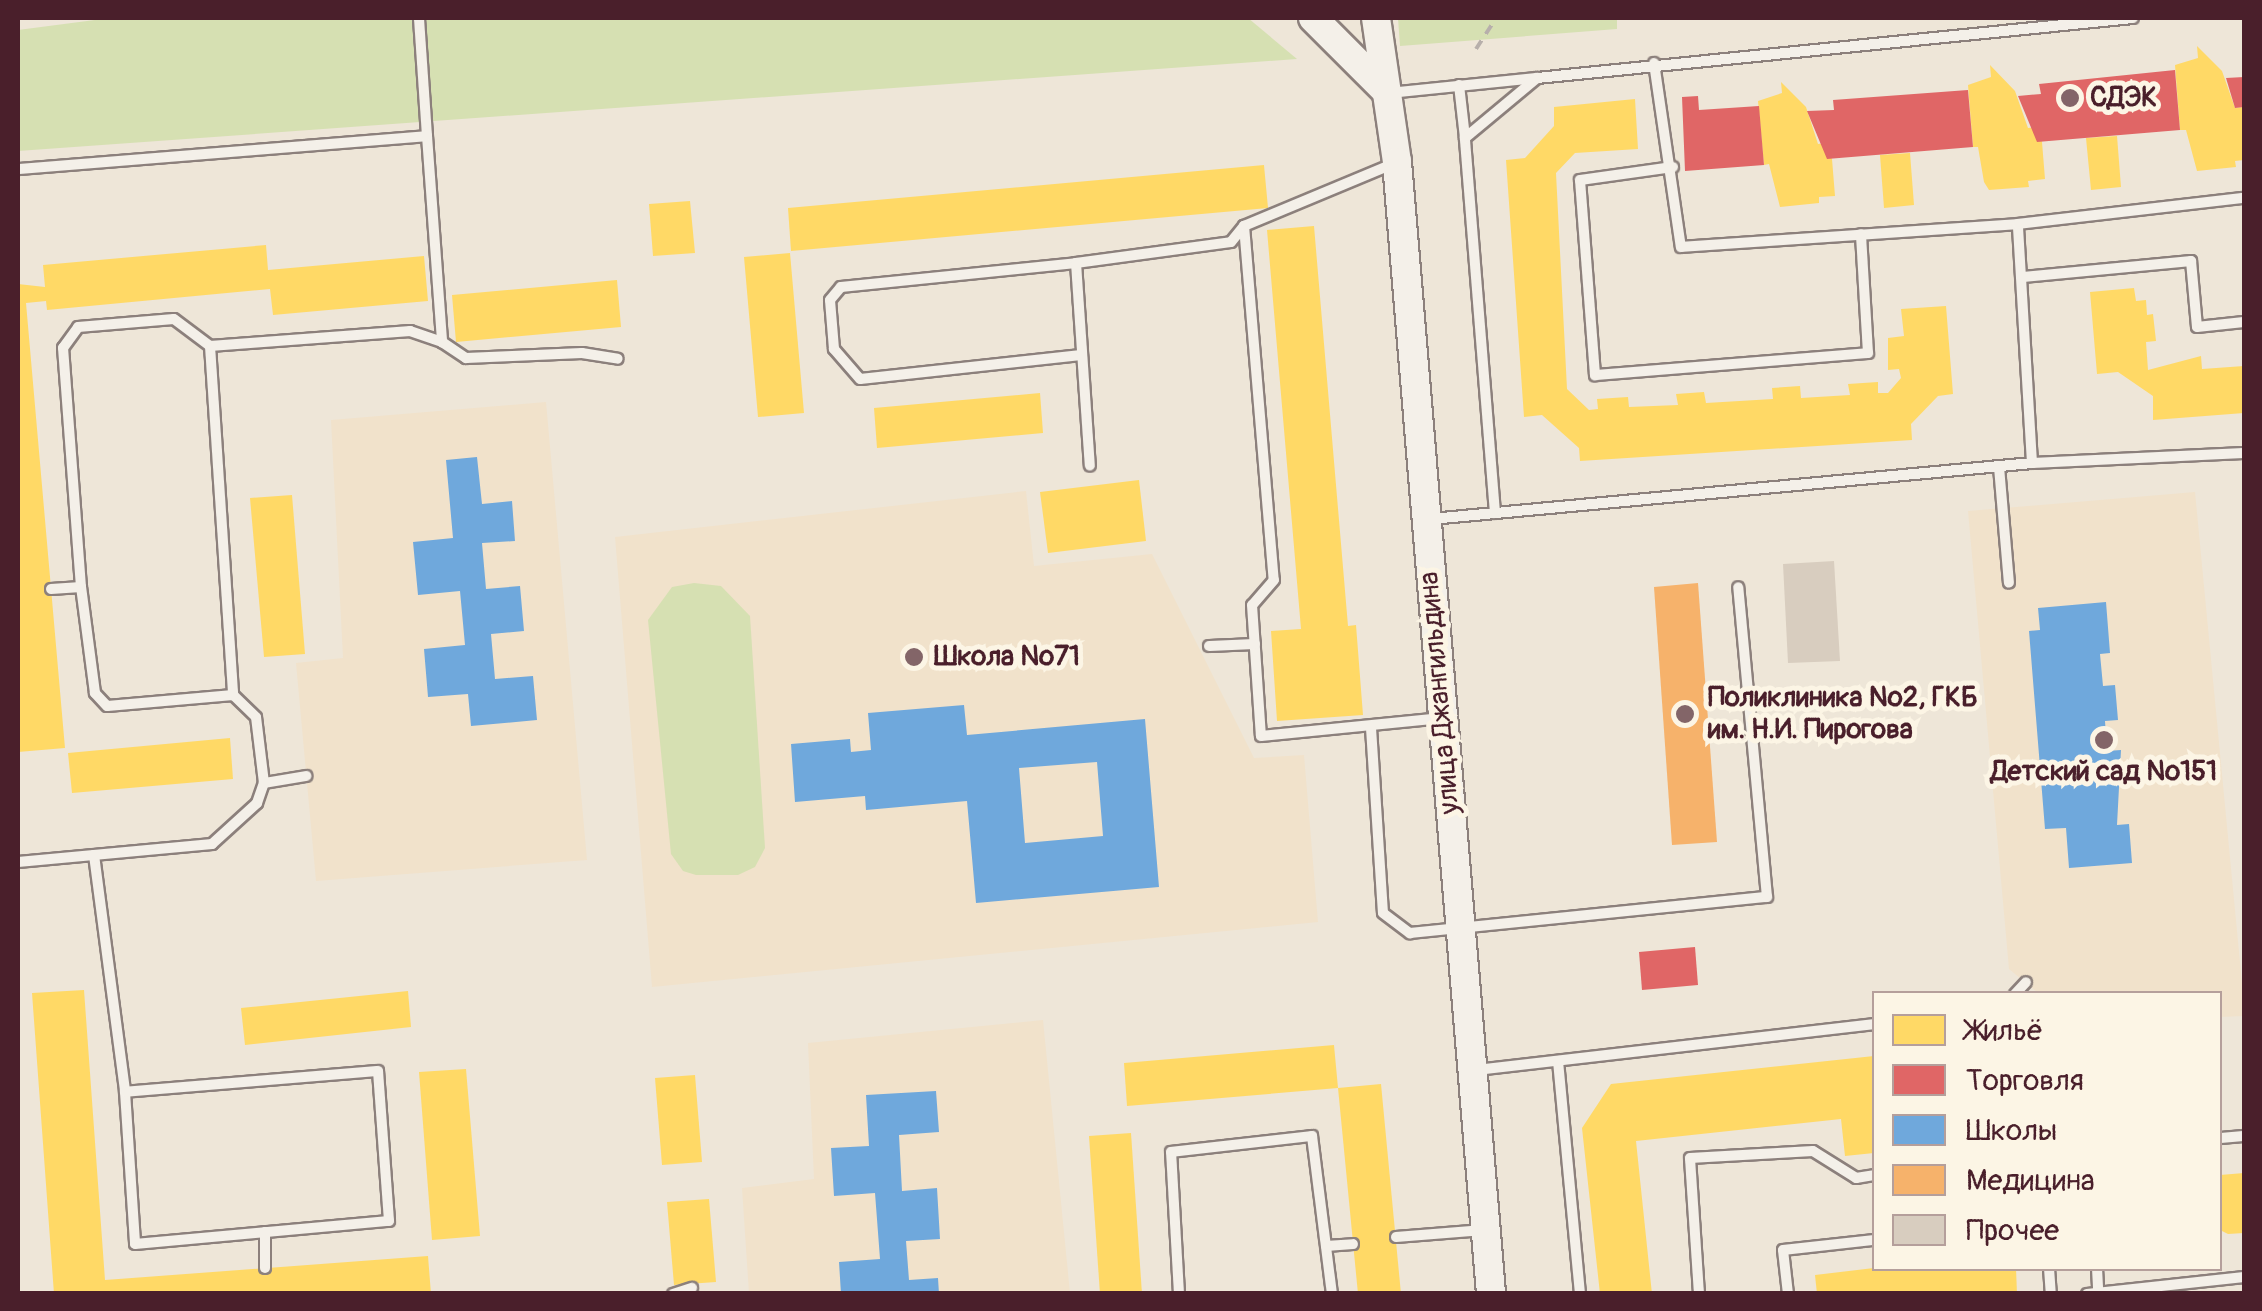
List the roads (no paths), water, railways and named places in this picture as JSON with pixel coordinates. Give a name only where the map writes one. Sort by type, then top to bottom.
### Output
[{"type":"main road","points":[[1314,18],[1388,93]]},
{"type":"main road","name":"улица Джангильдина","points":[[1376,18],[1397,162],[1491,1294]]},
{"type":"lane","points":[[420,18],[442,342]]},
{"type":"lane","points":[[1388,93],[1654,62],[2132,18]]},
{"type":"lane","points":[[1654,62],[1681,247],[2018,224],[2244,198]]},
{"type":"lane","points":[[1465,138],[1537,78]]},
{"type":"lane","points":[[1459,86],[1494,512]]},
{"type":"lane","points":[[18,169],[427,136]]},
{"type":"lane","points":[[1081,355],[860,378],[834,348],[830,300],[841,288],[1231,242],[1244,226],[1397,162]]},
{"type":"lane","points":[[1672,167],[1580,180],[1595,375],[1868,353],[1861,234]]},
{"type":"lane","points":[[2018,224],[2032,464]]},
{"type":"lane","points":[[1244,226],[1274,580],[1252,605],[1261,736],[1442,718]]},
{"type":"lane","points":[[2022,277],[2190,261],[2197,327],[2244,322]]},
{"type":"lane","points":[[1076,263],[1090,466]]},
{"type":"lane","points":[[233,695],[107,706],[96,692],[81,588],[63,348],[78,327],[174,319],[210,346],[410,330],[442,342],[466,358],[582,353],[618,359]]},
{"type":"lane","points":[[18,862],[212,844],[258,803],[264,783],[256,716],[233,695],[210,346]]},
{"type":"lane","points":[[1425,520],[1999,466],[2244,453]]},
{"type":"lane","points":[[1999,466],[2010,582]]},
{"type":"lane","points":[[1371,728],[1383,913],[1410,933],[1767,898],[1738,587]]},
{"type":"lane","points":[[51,589],[81,588]]},
{"type":"lane","points":[[1209,646],[1255,644]]},
{"type":"lane","points":[[264,783],[306,776]]},
{"type":"lane","points":[[94,855],[125,1092],[135,1244],[389,1222],[378,1072],[125,1092]]},
{"type":"lane","points":[[2018,991],[2026,982]]},
{"type":"lane","points":[[1471,1070],[1872,1024]]},
{"type":"lane","points":[[1558,1060],[1580,1294]]},
{"type":"lane","points":[[1179,1294],[1170,1152],[1312,1136],[1332,1294]]},
{"type":"lane","points":[[1700,1294],[1690,1158],[1813,1150],[1856,1178],[1872,1175]]},
{"type":"lane","points":[[1396,1237],[1486,1230]]},
{"type":"lane","points":[[265,1268],[266,1232]]},
{"type":"lane","points":[[1788,1294],[1783,1250],[1872,1240]]},
{"type":"lane","points":[[1326,1246],[1353,1244]]},
{"type":"lane","points":[[2093,1292],[2244,1277]]},
{"type":"lane","points":[[673,1294],[692,1288]]},
{"type":"place","name":"СДЭК","points":[[2070,98]]},
{"type":"place","name":"Школа №71","points":[[914,657]]},
{"type":"place","name":"Поликлиника №2, ГКБ им. Н.И. Пирогова","points":[[1685,714]]},
{"type":"place","name":"Детский сад №151","points":[[2104,740]]}]
